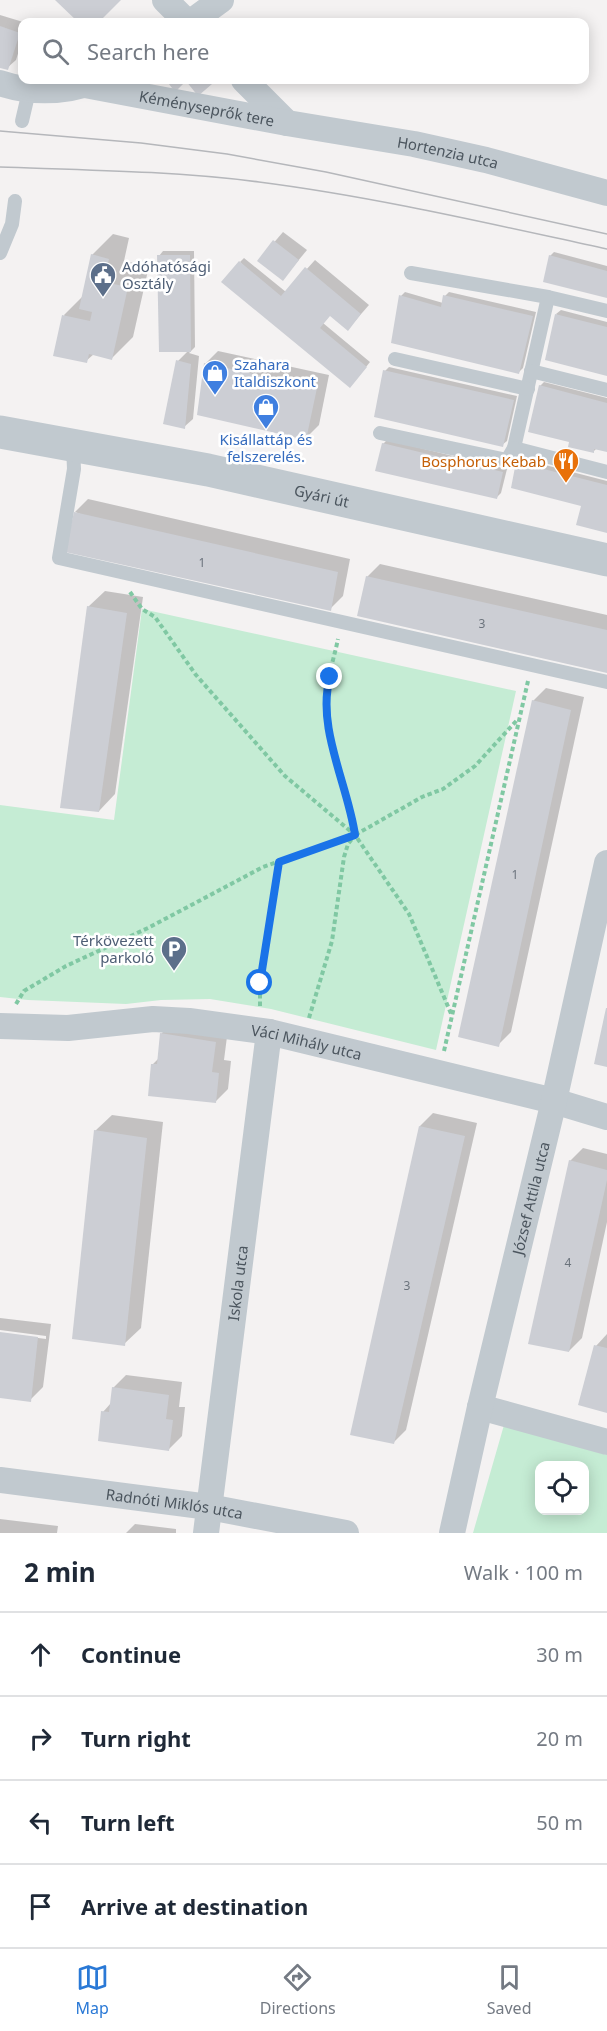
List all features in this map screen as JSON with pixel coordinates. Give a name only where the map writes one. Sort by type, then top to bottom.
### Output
[{"type":"street","points":[[165,0],[185,18]]},
{"type":"street","points":[[195,18],[221,0]]},
{"type":"street","points":[[0,83],[29,91],[58,90],[84,84]]},
{"type":"street","name":"Kéményseprők tere","points":[[102,84],[287,123]]},
{"type":"street","name":"Kéményseprők tere","points":[[248,84],[287,123]]},
{"type":"street","name":"Hortenzia utca","points":[[287,123],[414,144],[486,160],[607,193]]},
{"type":"street","name":"Gyári út","points":[[0,432],[219,472],[607,560]]},
{"type":"street","name":"Gyári út","points":[[0,445],[36,438]]},
{"type":"street","name":"József Attila utca","points":[[452,1533],[554,1101],[607,863]]},
{"type":"street","name":"Váci Mihály utca","points":[[6,1018],[68,1028],[153,1019],[265,1024],[607,1117]]},
{"type":"street","name":"Iskola utca","points":[[206,1533],[265,1024]]},
{"type":"street","points":[[480,1407],[607,1442]]},
{"type":"street","name":"Radnóti Miklós utca","points":[[0,1480],[209,1508],[346,1533]]},
{"type":"lane","points":[[22,121],[29,91]]},
{"type":"lane","points":[[0,253],[12,224],[15,201]]},
{"type":"lane","points":[[411,273],[548,297],[607,311]]},
{"type":"lane","points":[[380,433],[507,460],[514,448],[548,297]]},
{"type":"lane","points":[[395,359],[528,389]]},
{"type":"lane","points":[[531,371],[607,390]]},
{"type":"lane","points":[[73,444],[75,469],[59,558],[607,682]]},
{"type":"lane","points":[[514,448],[607,472]]},
{"type":"path","points":[[113,570],[142,609],[155,617],[196,675],[285,776],[355,835],[409,914],[452,1016]]},
{"type":"path","points":[[343,621],[326,692],[326,702],[331,735],[355,835]]},
{"type":"path","points":[[443,1057],[532,665]]},
{"type":"path","points":[[6,1018],[24,991],[66,966],[148,928],[262,867],[355,835],[422,797],[443,789],[464,775],[518,719]]},
{"type":"path","points":[[302,1025],[309,1019],[323,974],[332,941],[344,857],[348,844],[355,835]]},
{"type":"path","points":[[265,1024],[260,983],[279,862]]},
{"type":"green space","points":[[142,609],[516,691],[436,1050],[271,1009],[210,999],[161,1000],[126,1004],[0,997],[0,805],[114,820]]},
{"type":"green space","points":[[504,1425],[607,1455],[607,1533],[473,1533]]},
{"type":"building","points":[[55,0],[121,0],[103,18],[74,18]]},
{"type":"building","points":[[0,26],[18,32],[18,39],[8,70],[0,68]]},
{"type":"building","points":[[169,84],[183,84],[175,92]]},
{"type":"building","points":[[188,84],[212,84],[198,96]]},
{"type":"building","points":[[273,240],[299,260],[283,281],[257,261]]},
{"type":"building","name":"Adóhatósági Osztály","points":[[91,254],[109,259],[104,282],[128,287],[112,360],[89,354],[87,363],[53,356],[62,315],[90,321],[92,312],[79,309]]},
{"type":"building","points":[[157,255],[190,255],[191,352],[159,352]]},
{"type":"building","points":[[549,255],[607,271],[607,298],[543,282]]},
{"type":"building","points":[[239,261],[281,296],[305,267],[361,314],[348,331],[330,316],[320,328],[367,367],[350,388],[221,282]]},
{"type":"building","points":[[399,295],[441,307],[443,295],[533,316],[519,374],[391,343]]},
{"type":"building","points":[[555,314],[607,327],[607,376],[545,360]]},
{"type":"building","points":[[176,360],[191,364],[185,429],[163,424]]},
{"type":"building","points":[[204,363],[317,388],[306,440],[197,415]]},
{"type":"building","points":[[383,370],[514,400],[503,447],[374,417]]},
{"type":"building","points":[[539,385],[607,403],[607,452],[594,449],[594,453],[568,447],[569,442],[528,432]]},
{"type":"building","points":[[382,443],[503,472],[497,499],[375,471]]},
{"type":"building","points":[[516,462],[607,485],[607,533],[576,525],[581,506],[511,488]]},
{"type":"building","points":[[74,512],[338,572],[331,611],[65,552]]},
{"type":"building","points":[[366,576],[607,630],[607,673],[357,616]]},
{"type":"building","points":[[87,606],[127,613],[99,812],[60,808]]},
{"type":"building","points":[[532,700],[571,710],[499,1047],[458,1037]]},
{"type":"building","points":[[607,1008],[607,1067],[594,1064]]},
{"type":"building","points":[[160,1033],[216,1042],[212,1072],[219,1073],[216,1103],[148,1096],[151,1064],[157,1064]]},
{"type":"building","points":[[419,1126],[465,1136],[394,1444],[350,1435]]},
{"type":"building","points":[[94,1130],[147,1138],[125,1346],[72,1339]]},
{"type":"building","points":[[569,1160],[607,1170],[607,1180],[569,1352],[528,1344]]},
{"type":"building","points":[[0,1332],[38,1337],[31,1402],[0,1398]]},
{"type":"building","points":[[594,1345],[607,1348],[607,1413],[578,1405]]},
{"type":"building","points":[[112,1387],[169,1395],[166,1419],[173,1420],[169,1451],[98,1441],[101,1411],[109,1412]]},
{"type":"tram line","points":[[0,131],[141,143],[227,154],[326,172],[607,234]]},
{"type":"tram line","points":[[0,167],[162,173],[259,182],[390,203],[607,249]]},
{"type":"place","name":"Adóhatósági Osztály","points":[[103,298]]},
{"type":"place","name":"Szahara Italdiszkont","points":[[215,396]]},
{"type":"place","name":"Kisállattáp és felszerelés.","points":[[266,430]]},
{"type":"place","name":"Bosphorus Kebab","points":[[566,484]]},
{"type":"place","name":"Térkövezett parkoló","points":[[174,972]]},
{"type":"route","points":[[260,983],[279,862],[355,835],[329,726],[326,692],[330,677]]}]
